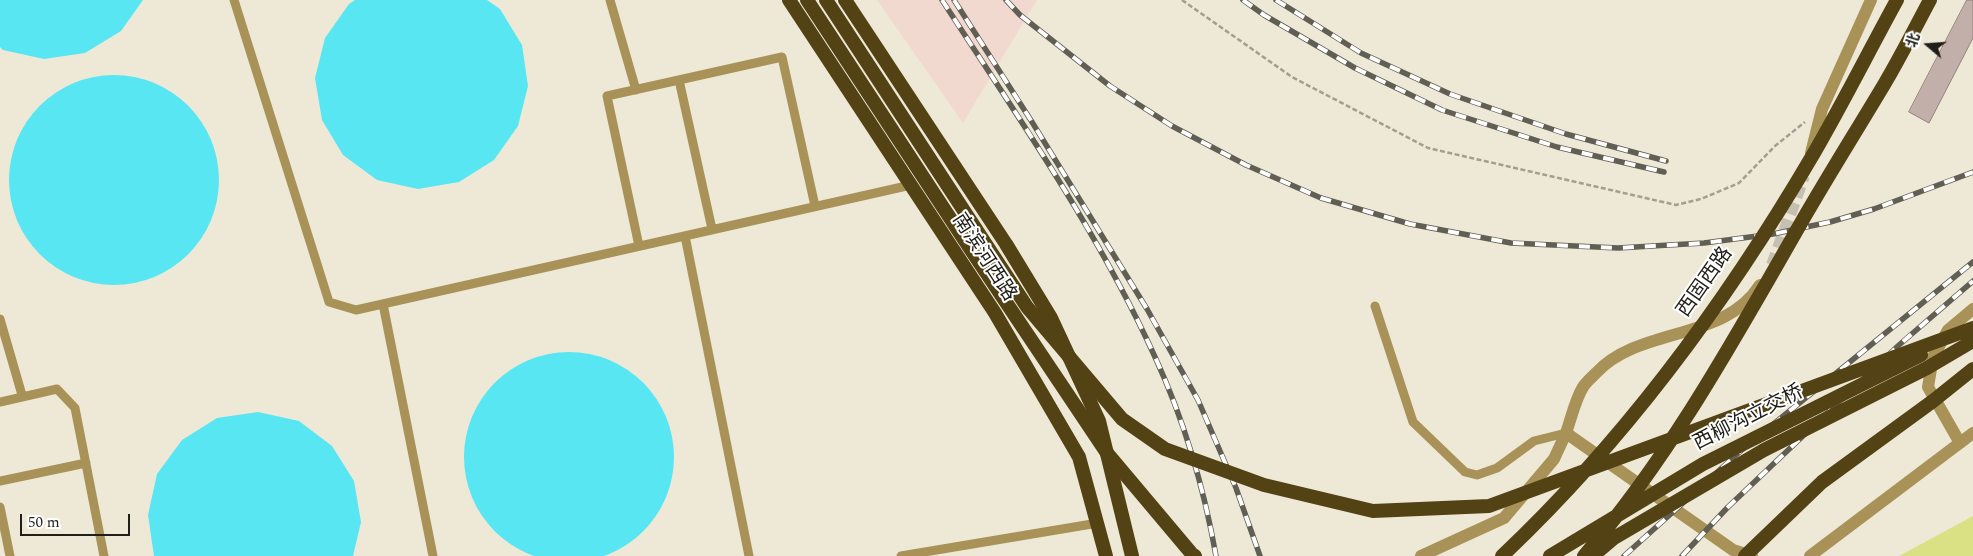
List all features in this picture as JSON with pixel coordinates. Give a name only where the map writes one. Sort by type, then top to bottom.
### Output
[{"type":"highway","name":"南滨河西路","points":[[789,0],[995,313],[1079,457],[1106,556]]},
{"type":"highway","points":[[807,0],[1107,453],[1192,554],[1196,556]]},
{"type":"highway","points":[[826,0],[1027,306],[1122,419],[1165,449],[1264,485],[1374,511],[1489,506],[1973,329]]},
{"type":"highway","name":"南滨河西路","points":[[845,0],[1006,244],[1051,318],[1099,421],[1132,556]]},
{"type":"highway","name":"西固西路","points":[[1502,556],[1541,519],[1610,443],[1679,358],[1751,254],[1809,161],[1896,0]]},
{"type":"highway","points":[[1584,556],[1610,525],[1667,448],[1726,355],[1823,184],[1886,82],[1930,0]]},
{"type":"highway","name":"西柳沟立交桥","points":[[1550,556],[1702,464],[1973,329]]},
{"type":"highway","name":"西柳沟立交桥","points":[[1592,556],[1614,538],[1764,450],[1927,368],[1973,341]]},
{"type":"highway","points":[[1745,556],[1822,482],[1933,401],[1973,369]]},
{"type":"street","points":[[1808,166],[1822,109],[1871,0]]},
{"type":"street","points":[[1420,556],[1504,518],[1554,459],[1566,433],[1583,386],[1607,361],[1640,344],[1697,328],[1732,313],[1754,294],[1772,266]]},
{"type":"street","points":[[1960,443],[1928,387],[1933,357],[1948,330],[1973,309]]},
{"type":"street","points":[[1810,556],[1973,432]]},
{"type":"street","points":[[1566,433],[1733,550],[1752,556]]},
{"type":"lane","points":[[234,0],[329,302],[356,310],[911,185]]},
{"type":"lane","points":[[610,0],[636,90]]},
{"type":"lane","points":[[640,246],[607,96],[782,57],[815,206]]},
{"type":"lane","points":[[679,80],[712,229]]},
{"type":"lane","points":[[685,236],[749,556]]},
{"type":"lane","points":[[384,304],[433,556]]},
{"type":"lane","points":[[1375,306],[1413,422],[1465,472],[1477,476],[1497,468],[1534,441],[1566,433]]},
{"type":"lane","points":[[0,319],[22,395]]},
{"type":"lane","points":[[0,402],[22,395],[57,388],[75,408],[104,556]]},
{"type":"lane","points":[[0,481],[86,462]]},
{"type":"lane","points":[[0,507],[10,556]]},
{"type":"lane","points":[[902,556],[1098,523]]},
{"type":"path","points":[[1182,0],[1292,77],[1428,148],[1676,205],[1701,199],[1739,183],[1775,146],[1822,109]]},
{"type":"shaded area","points":[[877,0],[1037,0],[963,123]]},
{"type":"green space","points":[[1973,516],[1973,556],[1899,556]]},
{"type":"water","points":[[0,0],[143,0],[121,31],[85,53],[44,59],[3,50],[0,47]]},
{"type":"water","points":[[355,0],[487,0],[500,9],[522,45],[528,86],[518,126],[494,160],[459,182],[418,189],[377,180],[343,155],[322,120],[315,78],[325,38],[349,4]]},
{"type":"water","points":[[104,75],[124,75],[145,79],[164,87],[189,105],[202,121],[215,149],[219,180],[215,211],[202,239],[189,255],[173,268],[145,281],[124,285],[104,285],[83,281],[64,273],[39,255],[26,239],[13,211],[9,190],[9,170],[13,149],[21,130],[39,105],[55,92],[83,79]]},
{"type":"water","points":[[569,352],[589,354],[609,360],[627,370],[643,383],[656,399],[666,417],[672,437],[674,457],[672,477],[666,497],[656,515],[643,531],[627,544],[609,554],[589,560],[569,562],[549,560],[529,554],[511,544],[495,531],[482,515],[472,497],[466,477],[464,457],[466,437],[472,417],[482,399],[495,383],[511,370],[529,360],[549,354]]},
{"type":"water","points":[[258,412],[299,421],[332,446],[354,481],[361,522],[353,556],[154,556],[148,515],[157,474],[182,440],[217,418]]},
{"type":"building","points":[[1967,0],[1973,0],[1973,38],[1929,123],[1909,112]]},
{"type":"tunnel","points":[[1772,265],[1804,176]]},
{"type":"railway","points":[[942,0],[1055,175],[1133,310],[1155,357],[1184,430],[1199,480],[1216,556]]},
{"type":"railway","points":[[954,0],[1032,122],[1147,309],[1198,400],[1236,488],[1260,556]]},
{"type":"railway","points":[[1006,0],[1020,15],[1110,86],[1172,126],[1246,165],[1321,198],[1410,224],[1511,243],[1618,248],[1704,243],[1773,234],[1830,222],[1874,209],[1973,172]]},
{"type":"railway","points":[[1243,0],[1264,15],[1355,68],[1442,110],[1557,147],[1664,172]]},
{"type":"railway","points":[[1276,0],[1361,53],[1450,94],[1566,134],[1666,161]]},
{"type":"railway","points":[[1624,556],[1744,448],[1973,262]]},
{"type":"railway","points":[[1682,556],[1728,507],[1899,345],[1973,281]]}]
